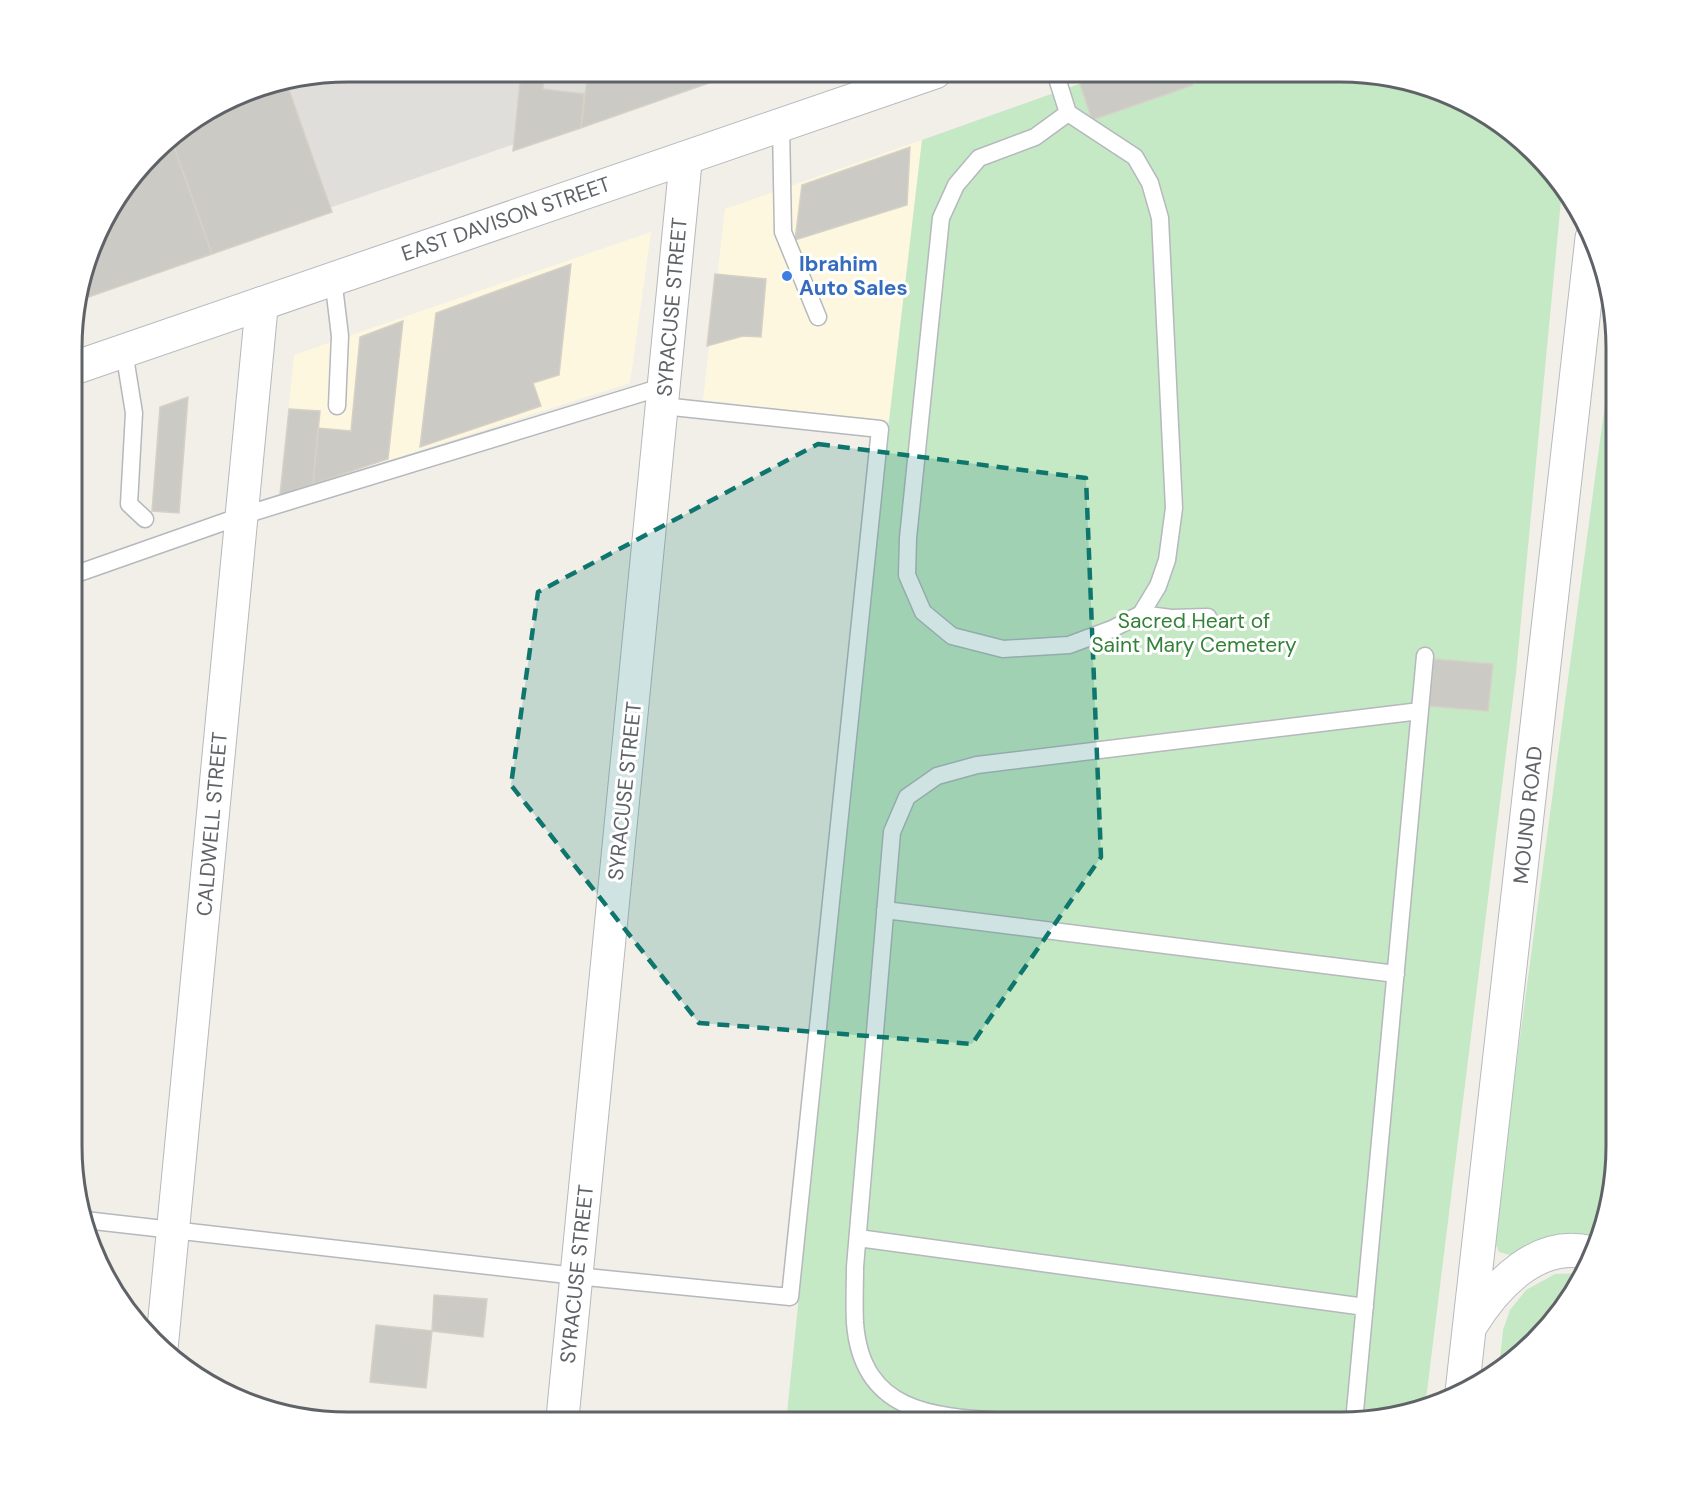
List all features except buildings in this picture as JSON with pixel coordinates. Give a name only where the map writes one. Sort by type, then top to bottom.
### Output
[{"type":"main road","name":"EAST DAVISON STREET","points":[[82,365],[906,82]]},
{"type":"main road","name":"MOUND ROAD","points":[[1463,1382],[1596,280]]},
{"type":"main road","points":[[1470,1327],[1484,1303],[1514,1272],[1544,1254],[1574,1248],[1584,1251]]},
{"type":"street","name":"SYRACUSE STREET","points":[[563,1412],[686,158]]},
{"type":"street","name":"CALDWELL STREET","points":[[163,1337],[262,303]]},
{"type":"lane","points":[[1058,82],[1068,113],[1135,157],[1150,183],[1160,218],[1174,508],[1167,560],[1158,586],[1141,615]]},
{"type":"lane","points":[[1068,113],[1035,137],[980,158],[956,185],[941,218],[908,538],[907,575],[923,612],[952,636],[1003,649],[1069,645],[1141,615],[1171,618],[1208,617]]},
{"type":"lane","points":[[781,126],[783,232],[818,317]]},
{"type":"lane","points":[[333,278],[339,336],[337,406]]},
{"type":"lane","points":[[124,351],[134,413],[129,504],[145,519]]},
{"type":"lane","points":[[82,572],[241,516],[664,396],[880,429],[790,1297],[576,1276],[94,1221]]},
{"type":"lane","points":[[1355,1412],[1425,656]]},
{"type":"lane","points":[[928,1412],[902,1404],[878,1385],[864,1364],[855,1324],[858,1238],[892,832],[907,797],[937,776],[977,765],[1420,711]]},
{"type":"lane","points":[[885,910],[1396,975]]},
{"type":"lane","points":[[858,1238],[1365,1307]]},
{"type":"highlighted area","points":[[818,444],[1086,478],[1101,857],[972,1044],[699,1023],[511,785],[538,592]]},
{"type":"shaded area","points":[[348,82],[694,82],[89,291],[103,247],[118,216],[137,187],[160,160],[187,137],[215,118],[263,97],[314,85]]},
{"type":"shaded area","points":[[922,140],[889,421],[703,400],[725,209]]},
{"type":"shaded area","points":[[651,232],[630,383],[280,495],[294,355]]},
{"type":"green space","name":"Sacred Heart of Saint Mary Cemetery","points":[[1085,82],[1357,83],[1391,88],[1425,97],[1472,118],[1501,137],[1528,160],[1561,201],[1516,673],[1426,1398],[1391,1407],[1357,1412],[787,1412],[889,421],[922,140]]},
{"type":"green space","points":[[1606,396],[1606,1146],[1603,1181],[1589,1237],[1572,1235],[1551,1238],[1530,1244],[1510,1255],[1499,1252],[1493,1239]]},
{"type":"green space","points":[[1573,1273],[1551,1308],[1528,1335],[1500,1359],[1503,1330],[1510,1310],[1526,1290],[1555,1274]]},
{"type":"place","name":"Ibrahim Auto Sales","points":[[787,276]]}]
